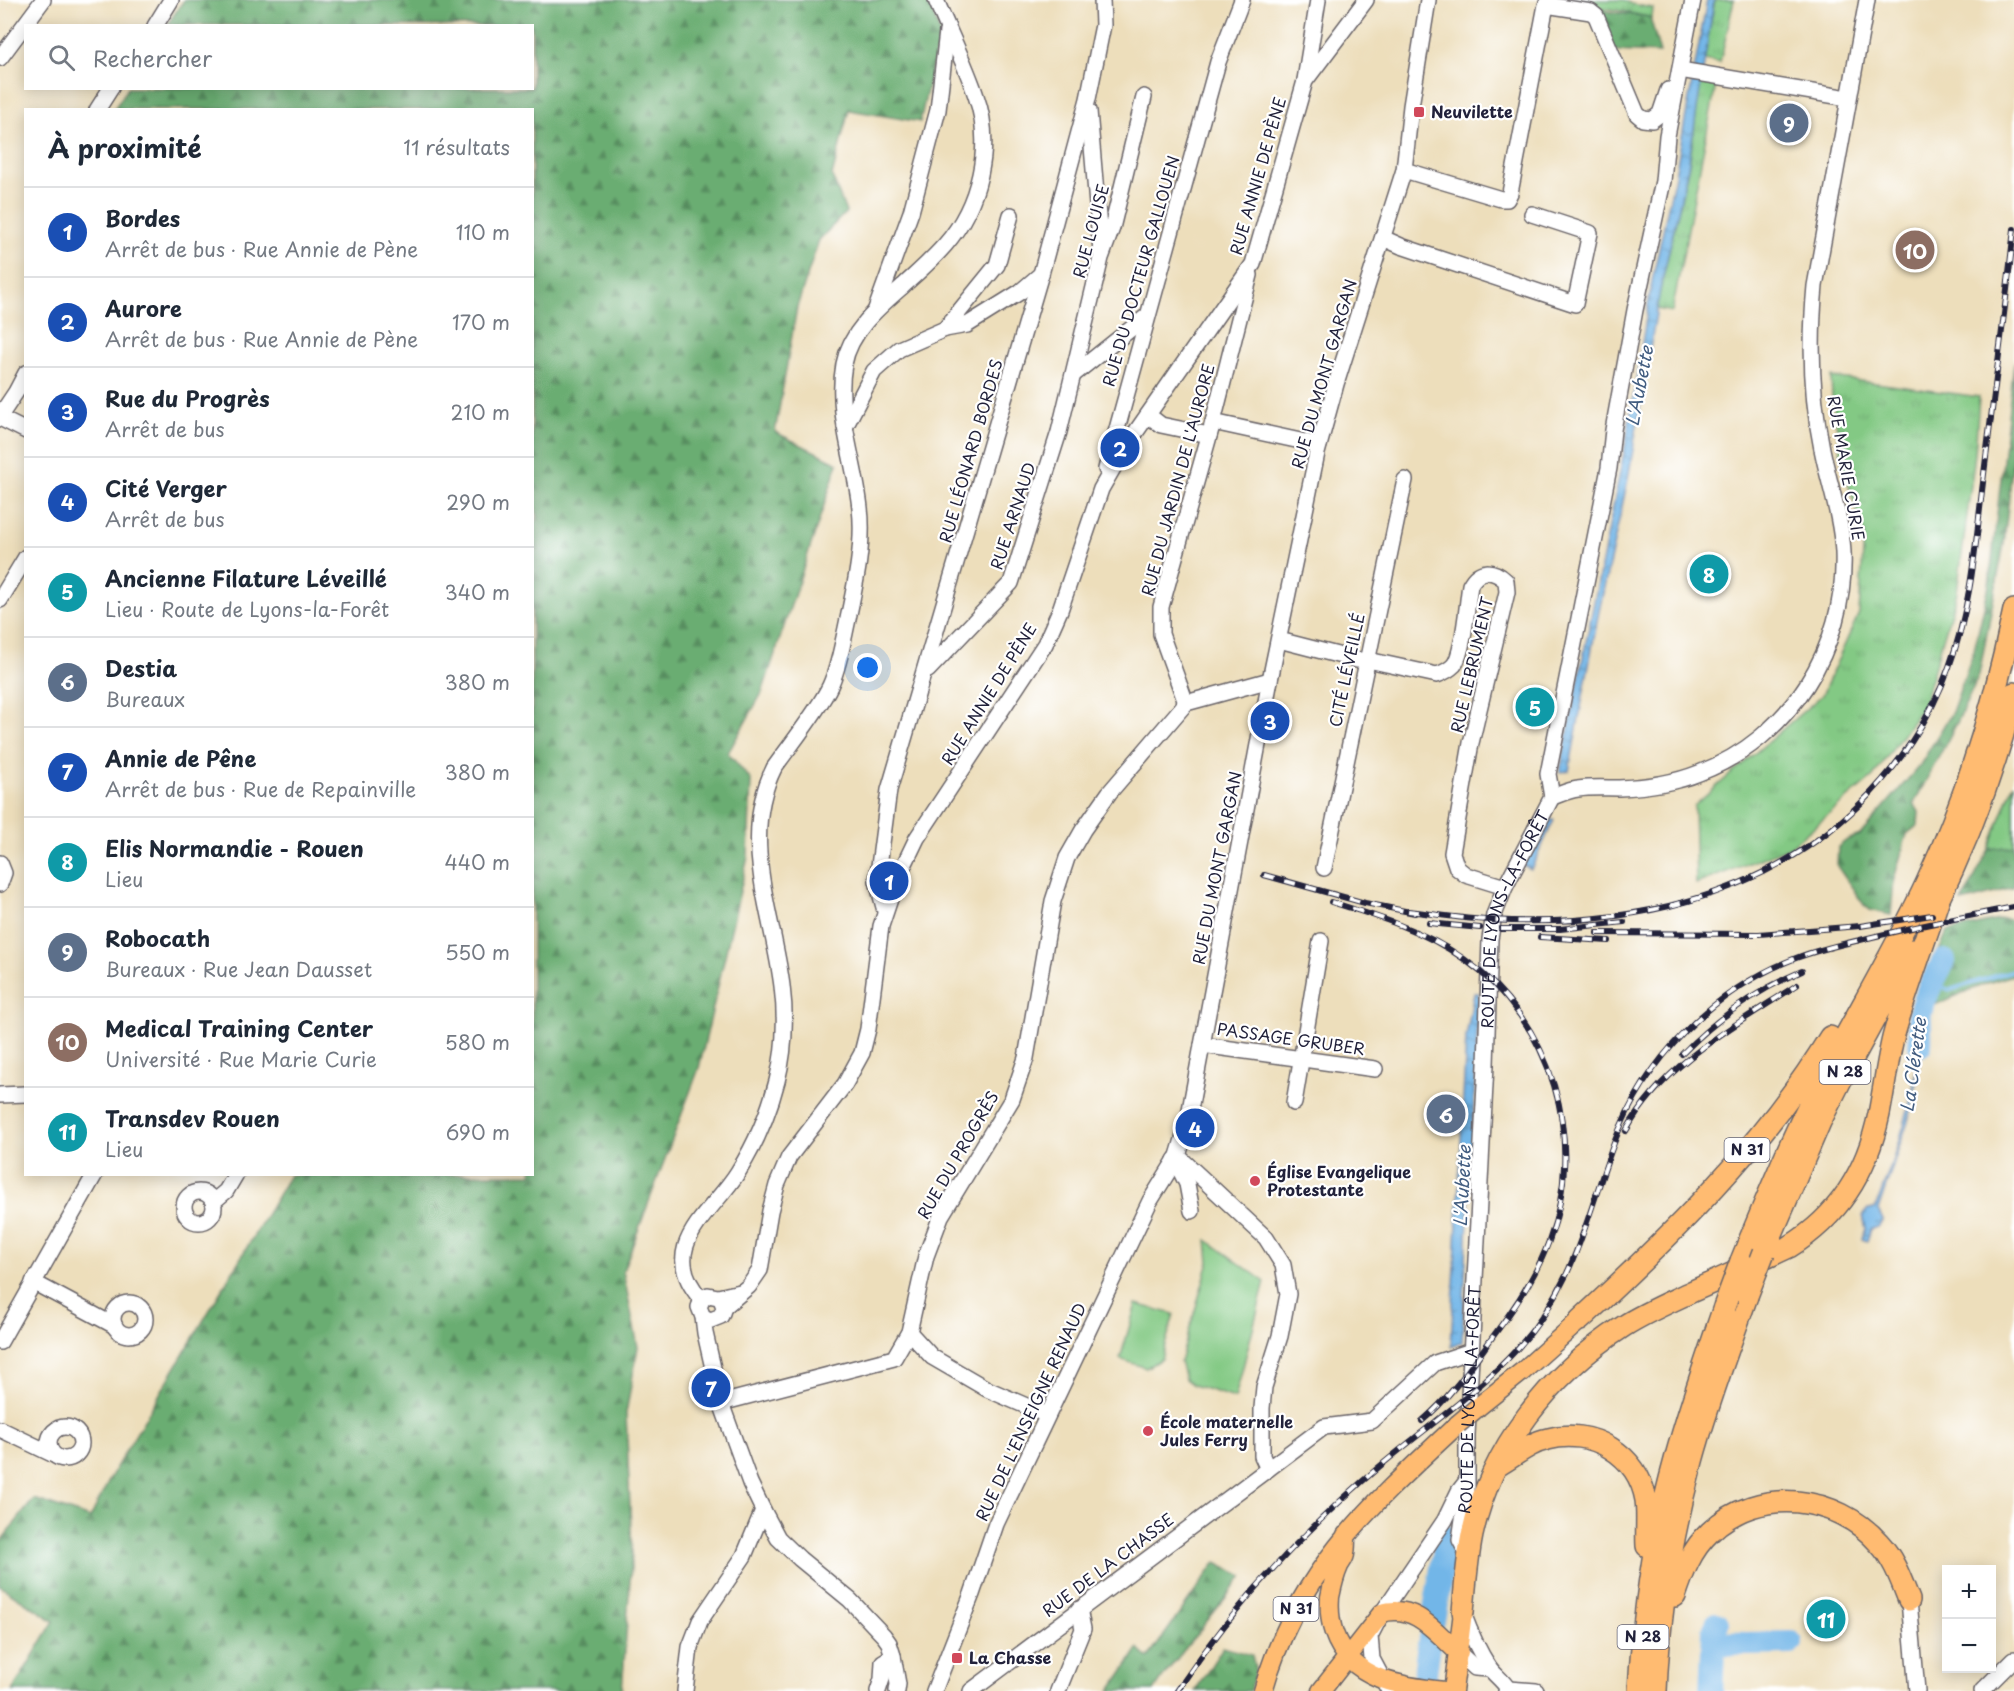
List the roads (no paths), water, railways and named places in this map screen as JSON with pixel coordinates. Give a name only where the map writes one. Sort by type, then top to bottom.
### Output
[{"type":"highway","name":"N 28","points":[[1656,1691],[1658,1651],[1671,1561],[1692,1461],[1747,1296],[1800,1165],[1933,891],[1947,838],[1979,748],[2004,658],[2014,610]]},
{"type":"highway","name":"N 28","points":[[1639,1691],[1644,1618],[1663,1507],[1675,1459],[1741,1261],[1782,1161],[1809,1104],[1933,891],[1977,810],[1996,757],[2014,693]]},
{"type":"highway","name":"N 31","points":[[1580,1320],[1680,1225],[1764,1130],[1816,1060],[1880,951],[1933,891]]},
{"type":"highway","points":[[1463,1612],[1468,1555],[1483,1498],[1496,1467],[1513,1437],[1545,1393],[1584,1355],[1623,1326],[1644,1314],[1789,1247],[1822,1224],[1836,1209],[1855,1179],[1871,1141],[1893,1040],[1933,891]]},
{"type":"highway","points":[[1496,1467],[1534,1443],[1568,1435],[1600,1442],[1617,1452],[1629,1464],[1640,1481],[1646,1500],[1649,1583]]},
{"type":"highway","points":[[1658,1651],[1682,1576],[1693,1552],[1718,1525],[1728,1518],[1765,1504],[1790,1501],[1811,1503],[1830,1508],[1855,1521],[1879,1543],[1888,1555],[1897,1570],[1909,1600]]},
{"type":"main road","name":"N 31","points":[[1263,1691],[1291,1618],[1307,1589],[1346,1535],[1406,1472],[1458,1424],[1523,1371],[1580,1320]]},
{"type":"main road","points":[[1346,1535],[1345,1555],[1338,1567],[1330,1595],[1330,1618],[1337,1640],[1347,1656],[1356,1665],[1386,1685],[1445,1691]]},
{"type":"main road","points":[[1321,1691],[1382,1613],[1403,1611],[1422,1618],[1459,1653]]},
{"type":"main road","points":[[1453,1691],[1463,1612]]},
{"type":"street","points":[[25,24],[43,0]]},
{"type":"street","points":[[156,24],[171,0]]},
{"type":"street","points":[[845,427],[841,393],[844,362],[856,335],[874,312],[930,262],[946,244],[966,213],[982,166],[983,142],[977,98],[936,0]]},
{"type":"street","name":"RUE LÉONARD BORDES","points":[[885,912],[877,881],[889,790],[1041,274],[1088,99],[1103,25],[1102,0]]},
{"type":"street","name":"RUE DU DOCTEUR GALLOUEN","points":[[1101,489],[1218,62],[1242,0]]},
{"type":"street","points":[[1305,81],[1318,0]]},
{"type":"street","name":"RUE ANNIE DE PÈNE","points":[[845,427],[858,491],[861,528],[856,577],[838,665],[830,687],[774,768],[767,782],[760,806],[757,833],[764,892],[782,984],[785,1015],[777,1082],[753,1148],[736,1175],[692,1230],[683,1254],[691,1285],[702,1300],[708,1295],[716,1310],[755,1280],[760,1270],[777,1185],[789,1157],[845,1084],[862,1053],[868,1029],[879,939],[885,912],[895,884],[917,838],[1045,644],[1060,610],[1101,489],[1124,449],[1253,264],[1305,81],[1366,0]]},
{"type":"street","name":"RUE DU MONT GARGAN","points":[[1177,1158],[1188,1126],[1270,680],[1319,445],[1404,170],[1411,106],[1428,0]]},
{"type":"street","name":"ROUTE DE LYONS-LA-FORÊT","points":[[1468,1555],[1460,1540],[1467,1491],[1489,953],[1494,915],[1505,887],[1552,797],[1548,774],[1609,468],[1613,430],[1635,310],[1663,181],[1667,136],[1689,74],[1694,0]]},
{"type":"street","name":"RUE MARIE CURIE","points":[[1552,797],[1571,791],[1672,781],[1700,773],[1737,754],[1768,732],[1791,708],[1812,675],[1827,644],[1838,607],[1843,553],[1837,510],[1822,450],[1818,423],[1811,322],[1815,286],[1867,0]]},
{"type":"street","name":"ROUTE DE LYONS-LA-FORÊT","points":[[1404,170],[1507,199],[1546,5],[1591,12],[1596,16],[1637,114],[1643,119],[1652,120],[1660,114],[1670,83],[1689,74]]},
{"type":"street","points":[[0,58],[24,26]]},
{"type":"street","points":[[874,312],[911,212],[938,110],[948,28]]},
{"type":"street","points":[[1689,74],[1848,98]]},
{"type":"street","points":[[98,108],[110,90]]},
{"type":"street","name":"RUE LOUISE","points":[[1073,375],[1101,258],[1112,228],[1144,97]]},
{"type":"street","points":[[1088,99],[1101,258]]},
{"type":"street","points":[[1383,238],[1575,304],[1590,233],[1532,214]]},
{"type":"street","points":[[945,329],[997,265],[1011,215]]},
{"type":"street","name":"RUE DU JARDIN DE L'AURORE","points":[[1186,703],[1161,634],[1161,607],[1211,428],[1253,264]]},
{"type":"street","points":[[845,427],[874,371],[899,349],[945,329],[967,325],[1020,292],[1041,274]]},
{"type":"street","points":[[1073,375],[1147,316]]},
{"type":"street","name":"RUE ARNAUD","points":[[924,673],[1011,583],[1059,432],[1073,375]]},
{"type":"street","points":[[24,377],[0,417],[24,430]]},
{"type":"street","points":[[1148,415],[1161,425],[1211,428],[1319,445]]},
{"type":"street","name":"CITÉ LÉVEILLÉ","points":[[1324,867],[1405,480]]},
{"type":"street","points":[[0,600],[24,560]]},
{"type":"street","name":"RUE LEBRUMENT","points":[[1278,640],[1357,660],[1368,660],[1437,675],[1455,664],[1460,651],[1470,585],[1474,576],[1485,571],[1500,575],[1506,581],[1507,592],[1471,743],[1452,853],[1457,868],[1466,876],[1505,887]]},
{"type":"street","points":[[1186,703],[1270,680]]},
{"type":"street","name":"RUE DU PROGRÈS","points":[[721,1402],[894,1358],[909,1332],[926,1256],[941,1216],[1012,1099],[1026,1058],[1053,901],[1067,858],[1109,793],[1186,703]]},
{"type":"street","points":[[0,863],[4,873],[0,884]]},
{"type":"street","points":[[1294,1103],[1321,941]]},
{"type":"street","name":"PASSAGE GRUBER","points":[[1202,1045],[1375,1069]]},
{"type":"street","points":[[0,1095],[24,1094]]},
{"type":"street","points":[[1177,1158],[1266,1238],[1283,1265],[1288,1294],[1280,1336],[1264,1387],[1262,1408],[1262,1456],[1268,1469],[1324,1427],[1372,1421],[1435,1363],[1471,1352]]},
{"type":"street","points":[[1177,1158],[1187,1184],[1192,1211]]},
{"type":"street","name":"RUE DE L'ENSEIGNE RENAUD","points":[[934,1691],[972,1594],[996,1524],[1150,1201],[1177,1158]]},
{"type":"street","points":[[0,1342],[94,1176]]},
{"type":"street","points":[[213,1202],[226,1191],[235,1176]]},
{"type":"street","points":[[33,1282],[115,1326]]},
{"type":"street","points":[[716,1310],[710,1350],[721,1402],[750,1483],[778,1538],[850,1600],[889,1643],[898,1684],[897,1691]]},
{"type":"street","points":[[909,1332],[932,1357],[987,1389],[1047,1415]]},
{"type":"street","points":[[0,1428],[54,1455]]},
{"type":"street","name":"RUE DE LA CHASSE","points":[[971,1691],[1268,1469]]},
{"type":"street","points":[[1386,1685],[1372,1659],[1370,1636],[1382,1613],[1445,1520],[1466,1482]]},
{"type":"street","points":[[685,1691],[690,1647],[700,1621],[744,1556],[763,1510]]},
{"type":"street","points":[[1909,1600],[1917,1691]]},
{"type":"street","points":[[1058,1691],[1083,1629],[1079,1609]]},
{"type":"street","points":[[1463,1612],[1472,1636],[1490,1669],[1502,1679],[1507,1690],[1536,1691]]},
{"type":"street","points":[[1459,1653],[1475,1668],[1490,1669]]},
{"type":"street","points":[[878,1691],[882,1679],[883,1662],[893,1656]]},
{"type":"street","points":[[1982,1691],[2014,1659]]},
{"type":"water","points":[[1707,0],[1714,0],[1688,167],[1660,290],[1628,479],[1599,611],[1569,771],[1560,772],[1625,447],[1652,281],[1675,175]]},
{"type":"water","points":[[1547,820],[1554,820],[1531,869],[1522,865]]},
{"type":"water","points":[[1474,993],[1479,993],[1462,1342],[1451,1347],[1466,1037]]},
{"type":"water","points":[[1922,1014],[1921,1051],[1912,1109],[1878,1210],[1883,1220],[1878,1227],[1871,1229],[1867,1241],[1862,1239],[1866,1229],[1863,1215],[1868,1209],[1875,1209],[1903,1128],[1917,1066],[1919,1023],[1917,1016]]},
{"type":"waterway","name":"La Clérette","points":[[1920,1045],[1920,1013],[1927,992],[1944,961]]},
{"type":"waterway","points":[[1932,983],[1950,990],[2014,970]]},
{"type":"waterway","name":"L'Aubette","points":[[1433,1621],[1444,1556],[1444,1536]]},
{"type":"waterway","name":"La Clérette","points":[[1711,1691],[1714,1631],[1717,1624]]},
{"type":"waterway","name":"L'Aubette","points":[[1424,1681],[1430,1638]]},
{"type":"waterway","points":[[1714,1643],[1791,1643]]},
{"type":"railway","points":[[1408,911],[1459,918],[1540,921],[1590,919],[1640,912],[1688,901],[1735,885],[1780,864],[1821,837],[1860,804],[1888,774],[1933,705],[1949,667],[1963,620],[1975,547],[2014,229]]},
{"type":"railway","points":[[1264,875],[1365,903],[1415,913]]},
{"type":"railway","points":[[1331,902],[1383,919],[1433,940],[1464,959],[1495,985],[1520,1015],[1540,1049],[1554,1086],[1562,1124],[1564,1163],[1560,1202],[1549,1241],[1539,1265],[1512,1310],[1471,1367],[1453,1390],[1422,1421]]},
{"type":"railway","points":[[1177,1691],[1245,1600],[1296,1544],[1379,1467],[1485,1381],[1537,1325],[1566,1276],[1577,1250],[1627,1112],[1663,1056],[1710,1008],[1766,972],[1796,958],[1879,935],[2014,907]]},
{"type":"railway","points":[[1597,933],[1759,934],[1860,926],[1932,915]]},
{"type":"railway","points":[[1501,929],[1560,929],[1624,922]]},
{"type":"railway","points":[[1429,923],[1480,928]]},
{"type":"railway","points":[[1540,937],[1609,941]]},
{"type":"railway","points":[[1682,1054],[1738,1006],[1802,971]]},
{"type":"railway","points":[[1626,1131],[1641,1107],[1680,1066],[1725,1032],[1797,985]]},
{"type":"place","name":"Neuvilette","points":[[1419,112]]},
{"type":"place","name":"Robocath","points":[[1789,123]]},
{"type":"place","name":"Medical Training Center","points":[[1915,250]]},
{"type":"place","name":"Aurore","points":[[1120,448]]},
{"type":"place","name":"Elis Normandie - Rouen","points":[[1709,574]]},
{"type":"place","name":"Ancienne Filature Léveillé","points":[[1535,707]]},
{"type":"place","name":"Rue du Progrès","points":[[1270,721]]},
{"type":"place","name":"Bordes","points":[[889,881]]},
{"type":"place","name":"Destia","points":[[1446,1114]]},
{"type":"place","name":"Cité Verger","points":[[1195,1128]]},
{"type":"place","name":"Église Evangelique Protestante","points":[[1255,1181]]},
{"type":"place","name":"Annie de Pêne","points":[[711,1388]]},
{"type":"place","name":"École maternelle Jules Ferry","points":[[1148,1431]]},
{"type":"place","name":"Transdev Rouen","points":[[1826,1619]]},
{"type":"place","name":"La Chasse","points":[[957,1658]]}]
